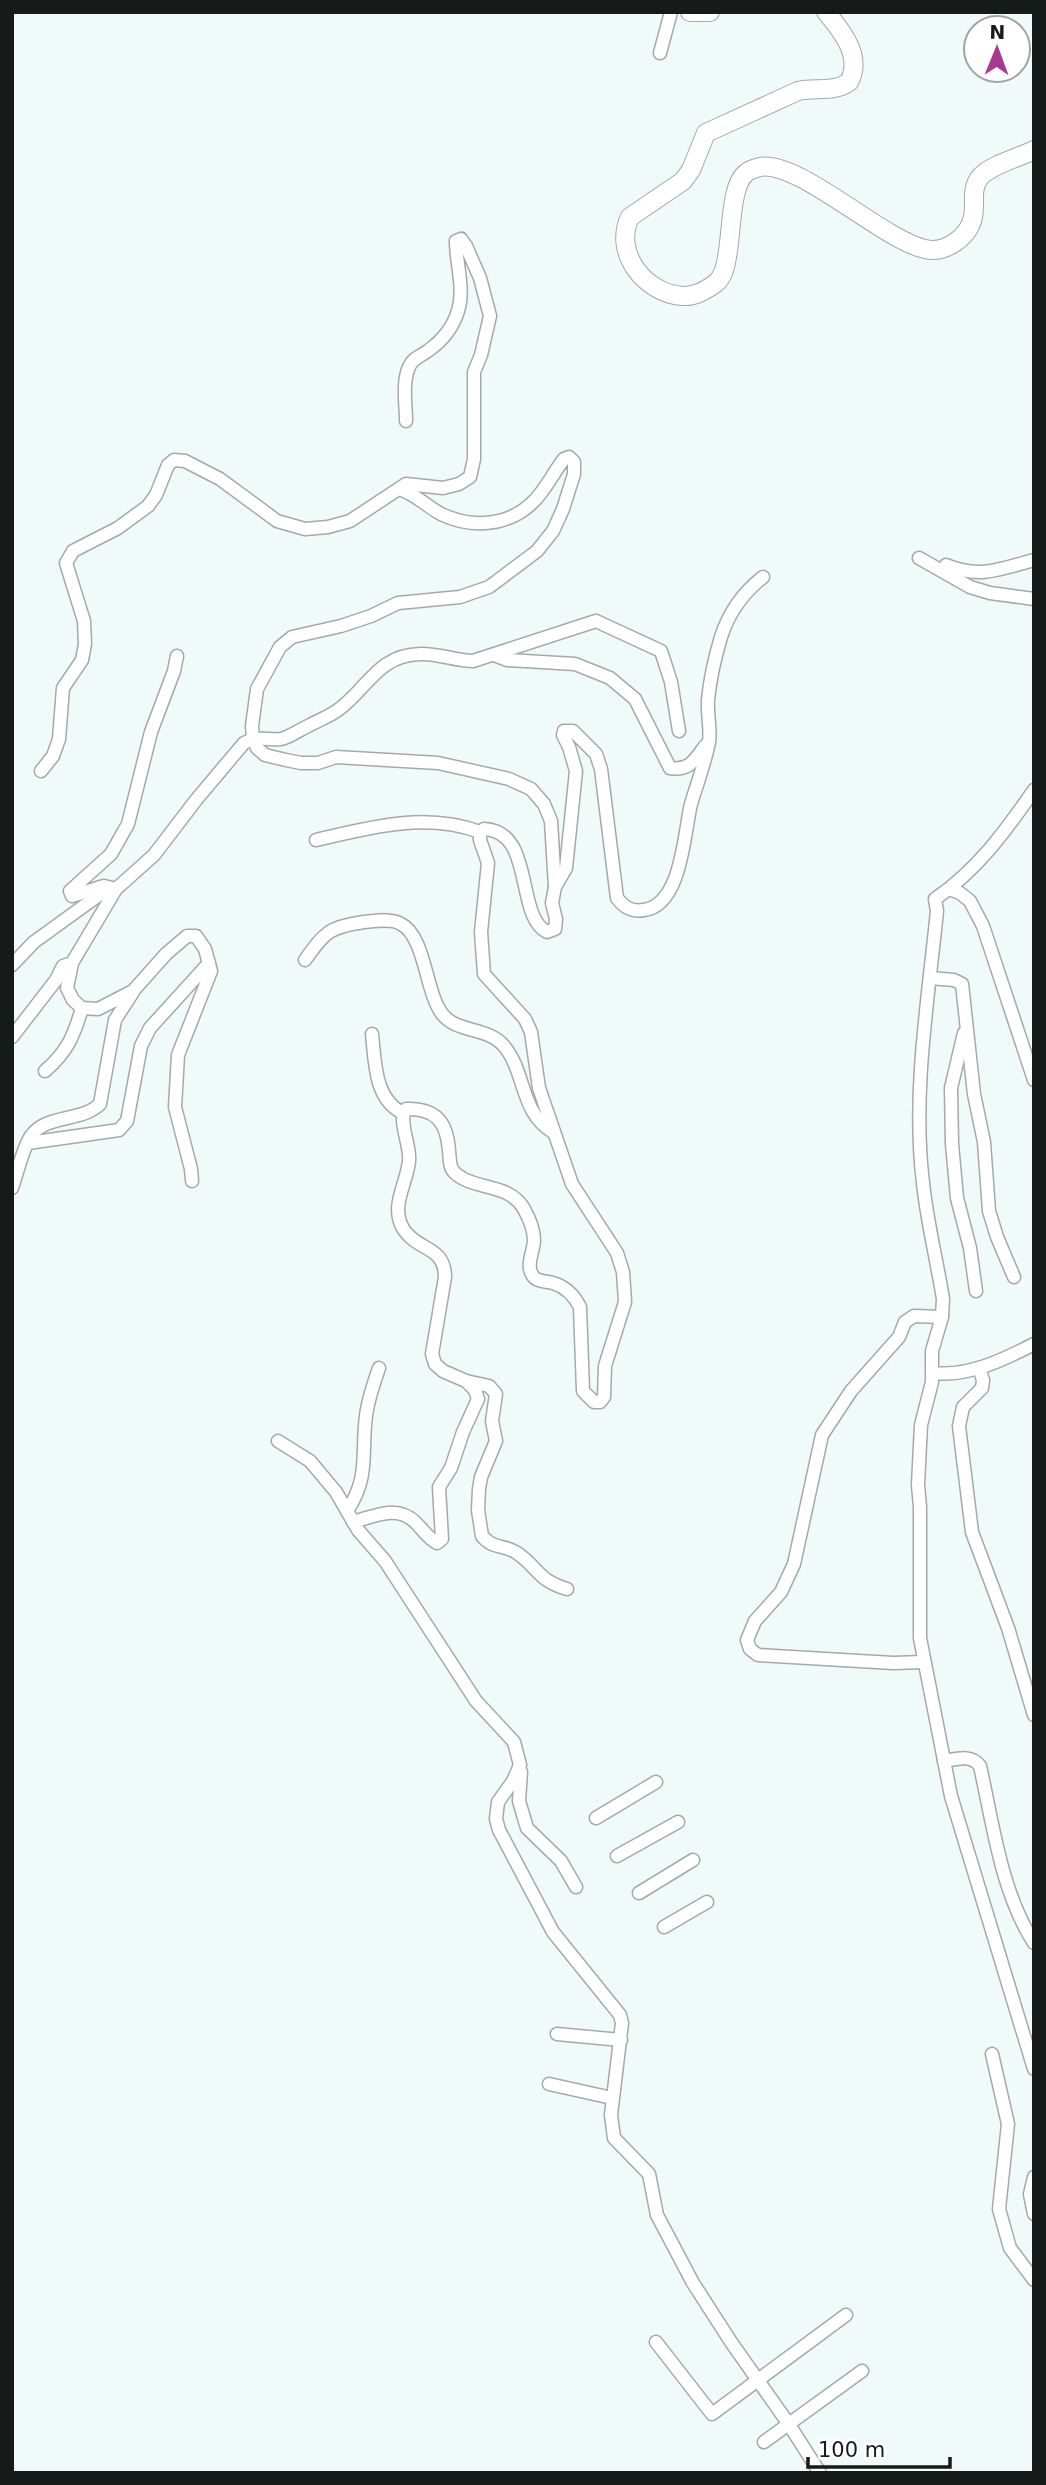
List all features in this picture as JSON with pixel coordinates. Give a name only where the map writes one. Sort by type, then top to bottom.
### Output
[{"type":"main road","points":[[690,12],[710,12]]},
{"type":"main road","points":[[826,12],[851,46],[853,74],[849,82],[834,89],[809,88],[798,91],[706,133],[691,170],[683,181],[629,217],[625,225],[625,244],[631,265],[647,282],[682,296],[699,294],[720,280],[729,256],[733,205],[739,181],[747,172],[768,166],[782,169],[845,203],[902,240],[926,250],[940,250],[957,241],[971,224],[975,186],[982,175],[1034,150]]},
{"type":"street","points":[[660,53],[671,12]]},
{"type":"street","points":[[41,772],[59,739],[63,688],[82,660],[85,643],[84,621],[66,563],[72,551],[118,528],[148,506],[156,495],[168,465],[174,460],[185,461],[220,479],[277,521],[305,529],[350,521],[406,484],[443,488],[459,484],[470,477],[474,459],[474,372],[491,316],[480,278],[461,239],[456,241],[461,297],[457,313],[448,333],[429,351],[416,357],[409,368],[405,382],[406,421]]},
{"type":"street","points":[[316,839],[379,826],[424,822],[459,825],[480,832],[493,829],[508,841],[519,859],[532,912],[539,928],[547,932],[555,929],[551,821],[544,804],[531,789],[509,779],[438,763],[336,757],[318,763],[301,764],[265,754],[257,748],[253,738],[257,690],[280,647],[292,637],[341,626],[398,603],[460,597],[488,587],[537,551],[553,531],[574,474],[573,462],[569,457],[564,459],[532,503],[512,516],[490,523],[466,523],[439,513],[421,499],[399,489]]},
{"type":"street","points":[[1034,560],[979,573],[962,571],[930,558],[919,558],[970,587],[990,593],[1034,599]]},
{"type":"street","points":[[555,887],[566,868],[576,771],[563,736],[564,731],[573,731],[596,754],[601,769],[617,898],[623,906],[635,912],[650,909],[660,901],[673,883],[683,856],[691,805],[710,740],[708,701],[722,634],[732,611],[746,590],[764,577]]},
{"type":"street","points":[[133,991],[98,1009],[82,1008],[73,1000],[67,988],[72,963],[116,889],[154,855],[244,743],[253,738],[283,739],[325,718],[357,693],[381,666],[397,658],[418,654],[473,661],[596,621],[661,651],[671,682],[679,731]]},
{"type":"street","points":[[494,655],[507,660],[575,664],[610,677],[635,699],[670,768],[680,769],[692,765],[710,740]]},
{"type":"street","points":[[116,889],[104,886],[72,896],[71,891],[111,854],[128,824],[151,732],[177,656]]},
{"type":"street","points":[[1034,790],[989,852],[949,889],[934,899],[937,911],[924,1036],[920,1139],[923,1184],[943,1299],[942,1317],[932,1351],[933,1373],[921,1425],[918,1485],[920,1638],[924,1662],[951,1796],[1034,2069]]},
{"type":"street","points":[[402,1112],[406,1109],[422,1109],[435,1114],[443,1125],[449,1142],[454,1172],[515,1197],[523,1207],[534,1239],[529,1266],[531,1275],[537,1280],[564,1287],[575,1297],[580,1307],[583,1391],[594,1402],[600,1402],[604,1397],[606,1366],[625,1302],[623,1272],[617,1253],[572,1184],[539,1088],[531,1032],[525,1019],[484,974],[481,932],[488,863],[480,832]]},
{"type":"street","points":[[12,965],[34,942],[99,895],[116,889]]},
{"type":"street","points":[[949,889],[970,901],[983,926],[1034,1080]]},
{"type":"street","points":[[305,960],[320,938],[332,928],[365,922],[392,921],[403,924],[413,937],[441,1013],[449,1020],[492,1035],[503,1044],[514,1059],[522,1089],[540,1124],[553,1132]]},
{"type":"street","points":[[12,1188],[31,1135],[48,1123],[93,1111],[100,1104],[115,1020],[133,991],[166,954],[187,936],[196,936],[205,948],[211,971],[178,1055],[175,1107],[192,1181]]},
{"type":"street","points":[[12,951],[34,942]]},
{"type":"street","points":[[12,1037],[56,980],[63,966],[72,963]]},
{"type":"street","points":[[28,1143],[119,1130],[127,1121],[141,1046],[150,1028],[209,963]]},
{"type":"street","points":[[930,978],[954,979],[962,984],[974,1094],[984,1142],[989,1211],[1014,1277]]},
{"type":"street","points":[[45,1071],[58,1060],[74,1036],[82,1008]]},
{"type":"street","points":[[966,1023],[951,1088],[952,1143],[957,1198],[970,1248],[976,1291]]},
{"type":"street","points":[[372,1034],[378,1080],[387,1101],[402,1112]]},
{"type":"street","points":[[402,1112],[409,1143],[409,1162],[398,1199],[400,1217],[404,1230],[441,1258],[445,1265],[432,1354],[435,1364],[443,1371],[466,1381],[489,1385],[496,1394],[492,1422],[496,1441],[481,1477],[479,1489],[478,1518],[482,1536],[495,1547],[517,1553],[537,1574],[554,1586],[568,1589]]},
{"type":"street","points":[[924,1662],[893,1663],[758,1655],[750,1649],[747,1640],[755,1621],[781,1592],[794,1564],[822,1435],[851,1391],[900,1337],[905,1322],[914,1316],[942,1317]]},
{"type":"street","points":[[933,1373],[951,1375],[979,1368],[1034,1344]]},
{"type":"street","points":[[350,1516],[362,1479],[366,1416],[379,1368]]},
{"type":"street","points":[[979,1368],[983,1380],[982,1388],[963,1407],[959,1426],[972,1532],[1007,1628],[1034,1715]]},
{"type":"street","points":[[350,1516],[397,1511],[411,1517],[430,1539],[437,1543],[442,1539],[439,1487],[451,1468],[478,1399],[475,1390],[466,1381]]},
{"type":"street","points":[[278,1441],[310,1461],[336,1492],[350,1516],[385,1561],[476,1701],[514,1742],[522,1774],[518,1795],[524,1820],[531,1833],[561,1861],[576,1887]]},
{"type":"street","points":[[944,1761],[968,1758],[975,1760],[980,1766],[1008,1883],[1034,1943]]},
{"type":"street","points":[[520,1765],[513,1781],[498,1802],[496,1819],[499,1830],[553,1932],[620,2015],[621,2040],[612,2098],[611,2127],[614,2138],[649,2174],[657,2215],[699,2293],[820,2473]]},
{"type":"street","points":[[596,1818],[656,1782]]},
{"type":"street","points":[[617,1856],[678,1822]]},
{"type":"street","points":[[639,1892],[693,1860]]},
{"type":"street","points":[[664,1927],[707,1902]]},
{"type":"street","points":[[557,2034],[621,2040]]},
{"type":"street","points":[[992,2054],[1008,2124],[999,2209],[1010,2248],[1034,2280]]},
{"type":"street","points":[[549,2084],[612,2098]]},
{"type":"street","points":[[1034,2177],[1030,2194],[1034,2214]]},
{"type":"street","points":[[656,2342],[709,2413],[715,2413],[846,2315]]},
{"type":"street","points":[[764,2442],[862,2371]]}]
